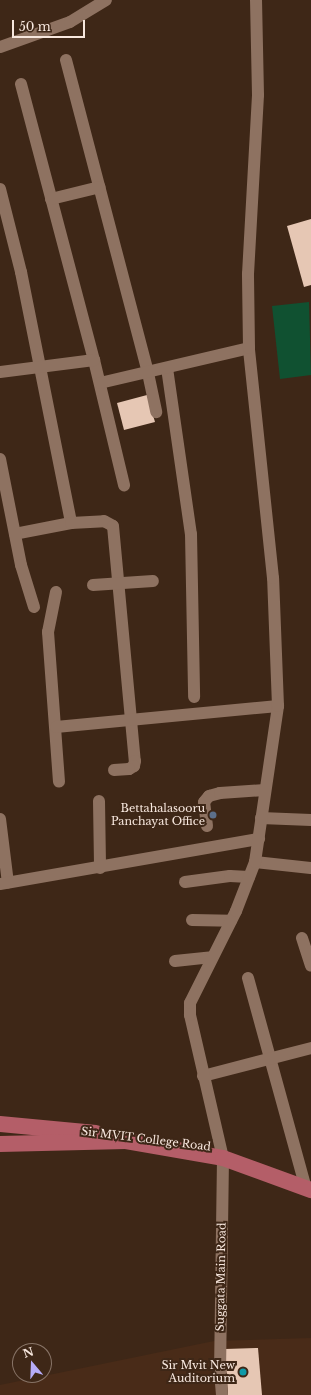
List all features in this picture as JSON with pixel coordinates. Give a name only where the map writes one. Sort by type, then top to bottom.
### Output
[{"type":"main road","name":"Sir MVIT College Road","points":[[0,1124],[163,1139],[222,1153],[308,1183]]},
{"type":"main road","name":"Sir MVIT College Road","points":[[0,1144],[126,1141],[222,1153]]},
{"type":"street","points":[[0,47],[70,22],[106,0]]},
{"type":"street","name":"Suggata Main Road","points":[[222,1395],[220,1373],[222,1153],[203,1076],[190,1015],[190,1003],[231,921],[255,862],[278,706],[274,578],[249,348],[248,274],[258,95],[256,0]]},
{"type":"street","points":[[66,60],[148,373],[156,412]]},
{"type":"street","points":[[20,84],[100,383],[124,485]]},
{"type":"street","points":[[51,200],[100,187]]},
{"type":"street","points":[[0,189],[41,367],[71,523]]},
{"type":"street","points":[[100,383],[148,373],[249,348]]},
{"type":"street","points":[[0,372],[94,360]]},
{"type":"street","points":[[167,368],[191,534],[194,697]]},
{"type":"street","points":[[0,460],[20,565],[34,606]]},
{"type":"street","points":[[15,534],[71,523],[110,522],[113,526],[134,766],[114,770]]},
{"type":"street","points":[[93,585],[152,581]]},
{"type":"street","points":[[56,592],[48,632],[59,782]]},
{"type":"street","points":[[56,727],[278,706]]},
{"type":"street","points":[[207,826],[204,802],[209,796],[220,793],[265,790]]},
{"type":"street","points":[[99,801],[100,868]]},
{"type":"street","points":[[261,818],[311,820]]},
{"type":"street","points":[[0,819],[4,883],[100,868],[259,839]]},
{"type":"street","points":[[255,862],[311,868]]},
{"type":"street","points":[[185,882],[230,876],[249,877]]},
{"type":"street","points":[[192,920],[231,921]]},
{"type":"street","points":[[302,938],[311,966]]},
{"type":"street","points":[[175,961],[212,957]]},
{"type":"street","points":[[248,978],[269,1061],[308,1183]]},
{"type":"street","points":[[203,1076],[269,1061],[311,1048]]},
{"type":"shaded area","points":[[311,1338],[311,1395],[0,1395],[0,1385],[12,1383],[52,1383],[52,1374],[214,1341]]},
{"type":"green space","points":[[309,302],[311,375],[280,379],[272,306]]},
{"type":"building","points":[[311,219],[311,285],[304,287],[287,226]]},
{"type":"building","points":[[147,395],[155,422],[124,430],[117,403]]},
{"type":"building","name":"Sir Mvit New Auditorium","points":[[258,1348],[262,1395],[228,1395],[225,1349]]},
{"type":"place","name":"Bettahalasooru Panchayat Office","points":[[213,815]]},
{"type":"place","name":"Sir Mvit New Auditorium","points":[[243,1372]]}]
